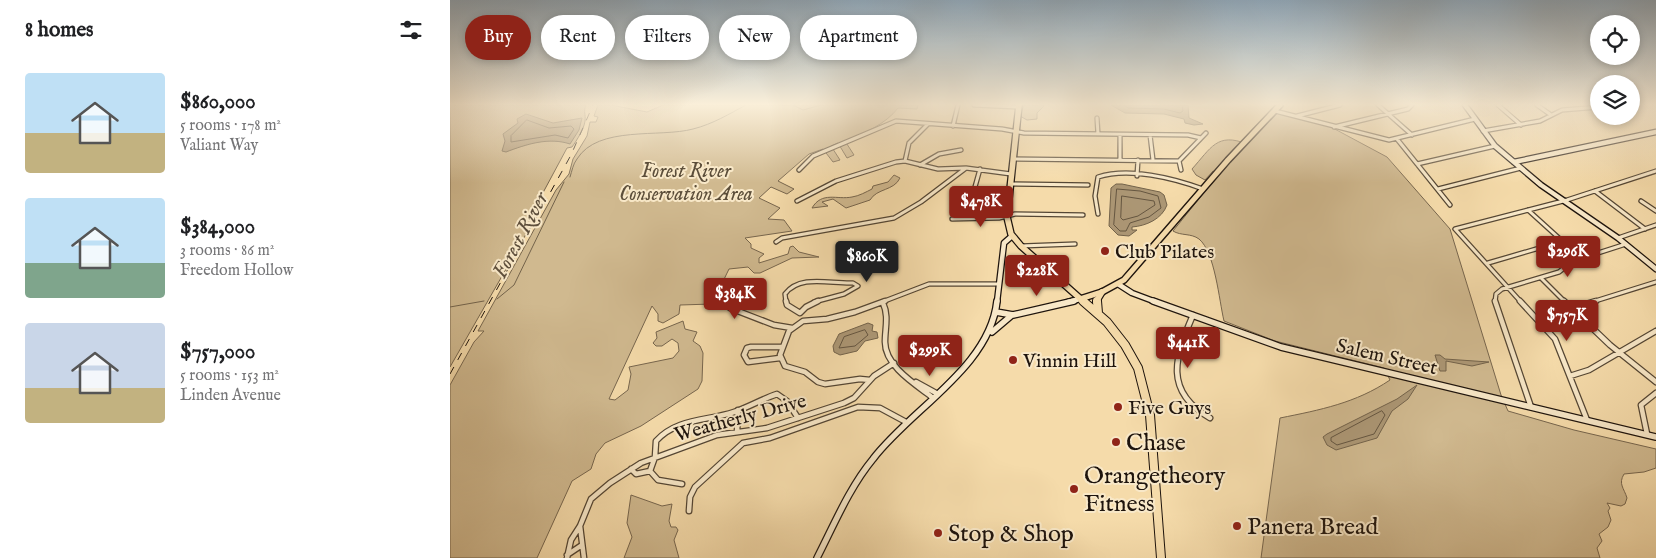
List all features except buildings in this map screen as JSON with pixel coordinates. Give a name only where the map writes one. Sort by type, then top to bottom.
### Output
[{"type":"highway","points":[[1016,131],[1007,217],[1012,236],[1112,328],[1131,354],[1145,391],[1151,424],[1161,558]]},
{"type":"highway","points":[[1100,316],[1095,306],[1102,292]]},
{"type":"main road","points":[[817,558],[853,488],[869,463],[906,422],[973,356],[996,326],[1013,315],[1080,299],[1102,292],[1118,284],[1255,131]]},
{"type":"main road","points":[[1483,132],[1495,146],[1521,168],[1618,238],[1656,269]]},
{"type":"main road","points":[[1514,162],[1656,132]]},
{"type":"main road","points":[[985,340],[996,312],[1004,243],[1012,236]]},
{"type":"main road","name":"Salem Street","points":[[1118,284],[1132,293],[1300,352],[1656,436]]},
{"type":"main road","points":[[996,312],[1013,315]]},
{"type":"street","points":[[799,170],[812,156],[872,131]]},
{"type":"street","points":[[905,161],[904,151],[908,143],[920,131]]},
{"type":"street","points":[[1017,131],[1201,138]]},
{"type":"street","points":[[1348,131],[1380,140],[1396,139],[1428,131]]},
{"type":"street","points":[[1408,131],[1412,135]]},
{"type":"street","points":[[1483,132],[1488,131]]},
{"type":"street","points":[[1013,159],[1179,161],[1206,133]]},
{"type":"street","points":[[1120,135],[1120,160]]},
{"type":"street","points":[[1150,135],[1153,160]]},
{"type":"street","points":[[1396,139],[1450,205]]},
{"type":"street","points":[[1417,164],[1495,146]]},
{"type":"street","points":[[920,165],[940,154],[961,150]]},
{"type":"street","points":[[1137,176],[1138,160]]},
{"type":"street","points":[[797,201],[836,180],[905,161],[938,169],[966,168],[1011,174]]},
{"type":"street","points":[[1179,161],[1181,170]]},
{"type":"street","points":[[776,242],[782,238],[894,218],[920,202],[966,168]]},
{"type":"street","points":[[1438,189],[1521,168]]},
{"type":"street","points":[[972,194],[980,169]]},
{"type":"street","points":[[1587,420],[1555,339],[1488,263],[1455,229],[1564,200],[1656,171]]},
{"type":"street","points":[[1098,214],[1095,204],[1098,177],[1109,174],[1169,179],[1203,189]]},
{"type":"street","points":[[1010,184],[1088,185]]},
{"type":"street","points":[[1595,191],[1645,229]]},
{"type":"street","points":[[1641,200],[1656,211]]},
{"type":"street","points":[[1488,263],[1561,240],[1528,210]]},
{"type":"street","points":[[952,219],[1007,217],[1015,214],[1083,215]]},
{"type":"street","points":[[1618,238],[1656,226]]},
{"type":"street","points":[[1021,246],[1028,244],[1075,244]]},
{"type":"street","points":[[1531,407],[1496,302],[1496,294],[1509,287],[1563,270],[1573,260],[1626,244]]},
{"type":"street","points":[[1541,278],[1618,351],[1656,382]]},
{"type":"street","points":[[800,313],[810,303],[846,293],[858,285],[800,282],[791,286],[785,294],[785,302],[791,309],[800,313],[803,321]]},
{"type":"street","points":[[1572,308],[1656,282]]},
{"type":"street","points":[[870,380],[860,379],[821,383],[805,372],[785,366],[780,358],[787,334],[792,328],[803,321],[836,317],[883,303],[935,283],[999,284]]},
{"type":"street","points":[[844,284],[846,293]]},
{"type":"street","points":[[883,303],[887,315],[886,351],[894,363],[934,395]]},
{"type":"street","points":[[740,311],[774,325],[792,328]]},
{"type":"street","points":[[1192,315],[1179,347],[1179,390],[1189,406],[1210,418]]},
{"type":"street","points":[[1570,376],[1581,374],[1635,340],[1656,331]]},
{"type":"street","points":[[780,358],[748,362],[744,355],[747,348],[751,347],[782,346]]},
{"type":"street","name":"Weatherly Drive","points":[[567,556],[571,540],[580,526],[587,505],[594,496],[631,469],[655,457],[707,438],[767,428],[852,399],[870,380],[894,363]]},
{"type":"street","points":[[1647,434],[1641,405],[1656,393]]},
{"type":"street","points":[[650,471],[655,457],[656,441],[668,431],[694,420],[738,410],[780,394],[798,418]]},
{"type":"street","points":[[690,511],[690,497],[695,488],[743,443],[776,436],[866,406],[885,410],[906,422]]},
{"type":"street","points":[[737,432],[738,410]]},
{"type":"street","points":[[631,469],[636,474],[650,471]]},
{"type":"street","points":[[650,471],[658,480],[682,484]]},
{"type":"street","name":"Weatherly Drive","points":[[580,526],[584,558]]},
{"type":"street","name":"Weatherly Drive","points":[[567,556],[582,545]]},
{"type":"green space","points":[[450,131],[581,131],[572,147],[567,148],[538,202],[543,200],[541,208],[450,367]]},
{"type":"green space","name":"Forest River Conservation Area","points":[[588,131],[869,131],[845,141],[854,155],[847,158],[838,143],[831,146],[840,160],[833,162],[823,149],[809,154],[778,181],[794,189],[787,194],[771,187],[759,198],[780,208],[768,219],[784,220],[792,231],[745,238],[751,244],[751,248],[764,254],[759,258],[759,263],[788,254],[790,247],[793,246],[799,252],[819,257],[792,258],[760,273],[754,273],[748,267],[729,269],[712,304],[680,305],[679,314],[663,323],[658,321],[658,314],[652,306],[609,399],[615,400],[628,390],[631,374],[629,367],[673,358],[679,351],[678,343],[672,339],[662,346],[656,346],[653,343],[657,338],[656,332],[683,321],[685,329],[697,332],[693,341],[700,346],[703,353],[702,381],[698,389],[641,426],[605,443],[596,454],[591,469],[572,481],[537,558],[450,558],[450,385],[474,342],[484,331],[478,331],[556,190],[569,174],[573,159]]},
{"type":"green space","points":[[1260,131],[1339,131],[1387,157],[1450,229],[1501,395],[1508,411],[1574,430],[1656,449],[1656,468],[1644,472],[1624,474],[1622,477],[1627,498],[1625,504],[1621,506],[1607,503],[1610,508],[1608,511],[1611,520],[1608,527],[1599,534],[1602,541],[1597,548],[1600,558],[1261,558],[1280,418],[1337,405],[1364,395],[1390,380],[1384,368],[1275,341],[1224,321],[1213,265],[1204,245],[1196,237],[1173,231],[1219,174],[1213,171],[1205,180],[1196,175],[1192,169],[1215,144],[1221,141],[1237,141],[1247,144]]},
{"type":"green space","points":[[894,175],[900,178],[897,182],[890,188],[877,193],[870,200],[846,208],[833,199],[822,202],[828,206],[812,208],[816,203],[825,198],[846,198],[860,195],[872,189],[873,186],[888,182]]},
{"type":"green space","points":[[631,495],[662,506],[672,504],[669,521],[671,527],[676,527],[678,530],[674,540],[679,558],[624,558],[632,537],[627,523]]},
{"type":"water","points":[[507,131],[578,131],[570,144],[546,141],[506,152],[502,151],[505,141],[503,134]]},
{"type":"water","points":[[1116,184],[1160,192],[1164,195],[1167,205],[1165,210],[1153,221],[1132,227],[1132,230],[1137,230],[1129,236],[1118,235],[1109,226],[1111,188]]},
{"type":"water","points":[[868,323],[873,325],[872,331],[877,332],[878,338],[865,341],[857,351],[840,355],[834,352],[833,346],[839,334]]},
{"type":"water","points":[[1435,355],[1440,355],[1445,359],[1489,362],[1472,366],[1446,361],[1446,371],[1440,371]]},
{"type":"water","points":[[1417,385],[1408,399],[1392,411],[1377,438],[1336,450],[1327,445],[1323,437],[1327,434],[1397,399]]},
{"type":"waterway","name":"Forest River","points":[[570,177],[577,159],[587,148],[599,141],[614,137],[679,131]]},
{"type":"waterway","name":"Forest River","points":[[497,299],[514,285],[564,182]]},
{"type":"waterway","name":"Forest River","points":[[450,307],[484,301]]},
{"type":"railway","points":[[450,374],[571,155],[582,131]]},
{"type":"place","name":"Club Pilates","points":[[1105,251]]},
{"type":"place","name":"Vinnin Hill","points":[[1013,360]]},
{"type":"place","name":"Five Guys","points":[[1118,407]]},
{"type":"place","name":"Chase","points":[[1116,442]]},
{"type":"place","name":"Orangetheory Fitness","points":[[1074,489]]},
{"type":"place","name":"Panera Bread","points":[[1237,526]]},
{"type":"place","name":"Stop & Shop","points":[[938,533]]}]
